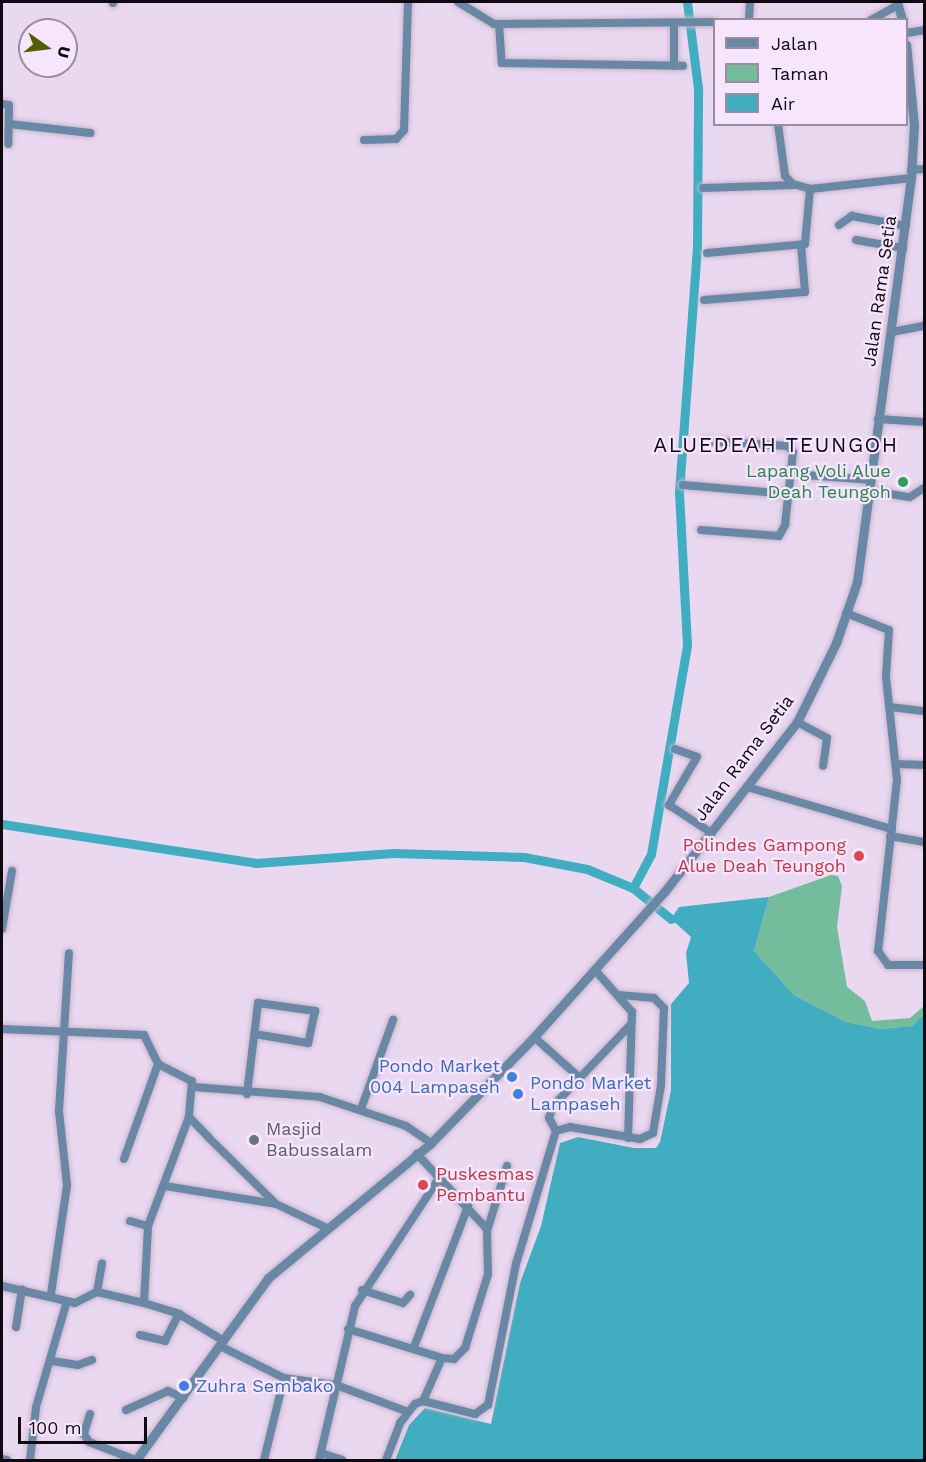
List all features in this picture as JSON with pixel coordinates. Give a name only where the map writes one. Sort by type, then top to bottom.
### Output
[{"type":"street","points":[[364,140],[396,139],[404,130],[408,2]]},
{"type":"street","points":[[458,2],[482,20],[499,24],[713,22]]},
{"type":"street","points":[[749,18],[750,2]]},
{"type":"street","points":[[874,18],[898,3],[902,18]]},
{"type":"street","points":[[499,24],[502,63],[679,66],[678,23]]},
{"type":"street","points":[[908,33],[924,30]]},
{"type":"street","name":"Jalan Rama Setia","points":[[136,1461],[268,1278],[431,1143],[534,1037],[650,909],[797,722],[846,613],[857,582],[906,226],[911,174],[908,96]]},
{"type":"street","points":[[2,104],[9,105],[8,144]]},
{"type":"street","points":[[9,124],[91,133]]},
{"type":"street","points":[[778,126],[785,176],[797,185]]},
{"type":"street","points":[[703,188],[797,185],[810,189],[911,174],[924,169]]},
{"type":"street","points":[[707,253],[801,244],[808,240],[810,189]]},
{"type":"street","points":[[839,225],[852,216],[906,226]]},
{"type":"street","points":[[856,240],[903,248]]},
{"type":"street","points":[[704,300],[805,292],[801,244]]},
{"type":"street","points":[[892,332],[924,326]]},
{"type":"street","points":[[878,419],[924,422]]},
{"type":"street","points":[[701,530],[779,536],[792,474],[791,447],[705,441]]},
{"type":"street","points":[[792,474],[872,480]]},
{"type":"street","points":[[682,485],[789,494]]},
{"type":"street","points":[[871,491],[910,497],[924,488]]},
{"type":"street","points":[[846,613],[889,630],[890,707],[896,764],[878,951],[888,965],[923,965]]},
{"type":"street","points":[[890,707],[924,711]]},
{"type":"street","points":[[797,722],[827,738],[823,766]]},
{"type":"street","points":[[675,749],[698,757],[669,805],[710,832]]},
{"type":"street","points":[[896,764],[924,765]]},
{"type":"street","points":[[747,787],[924,842]]},
{"type":"street","points":[[2,929],[12,870]]},
{"type":"street","points":[[51,1294],[67,1185],[59,1111],[69,953]]},
{"type":"street","points":[[595,970],[621,994],[632,1012],[628,1138]]},
{"type":"street","points":[[556,1131],[576,1127],[628,1138],[647,1138],[655,1130],[665,1025],[659,1001],[621,994]]},
{"type":"street","points":[[247,1094],[258,1003],[315,1011],[308,1043],[255,1034]]},
{"type":"street","points":[[361,1109],[393,1020]]},
{"type":"street","points":[[423,1401],[475,1414],[488,1406],[516,1264],[556,1131],[551,1108],[631,1024]]},
{"type":"street","points":[[2,1029],[65,1029],[144,1035],[158,1064],[188,1077],[194,1087],[189,1117],[165,1186],[147,1226],[144,1303]]},
{"type":"street","points":[[534,1037],[580,1078]]},
{"type":"street","points":[[124,1159],[158,1064]]},
{"type":"street","points":[[194,1087],[247,1094],[312,1095],[361,1109],[431,1143]]},
{"type":"street","points":[[189,1117],[276,1204]]},
{"type":"street","points":[[417,1154],[468,1206],[487,1229]]},
{"type":"street","points":[[348,1329],[414,1347],[442,1358],[454,1359],[465,1348],[488,1274],[487,1229],[507,1166]]},
{"type":"street","points":[[342,1461],[320,1457],[348,1329],[362,1290],[439,1178]]},
{"type":"street","points":[[165,1186],[276,1204],[327,1228]]},
{"type":"street","points":[[414,1347],[468,1206]]},
{"type":"street","points":[[130,1221],[147,1226]]},
{"type":"street","points":[[2,1286],[51,1294],[81,1303],[97,1292],[102,1263]]},
{"type":"street","points":[[16,1327],[22,1289]]},
{"type":"street","points":[[362,1290],[404,1303],[410,1295]]},
{"type":"street","points":[[97,1292],[179,1314],[222,1343],[284,1378],[336,1385],[406,1411]]},
{"type":"street","points":[[30,1461],[36,1407],[52,1361],[67,1300]]},
{"type":"street","points":[[140,1335],[165,1341],[179,1314]]},
{"type":"street","points":[[386,1461],[406,1411],[423,1401],[442,1358]]},
{"type":"street","points":[[52,1361],[78,1365],[92,1360]]},
{"type":"street","points":[[264,1461],[284,1378]]},
{"type":"street","points":[[126,1410],[168,1391],[183,1398]]},
{"type":"street","points":[[90,1414],[85,1437],[136,1461]]},
{"type":"street","points":[[2,1459],[7,1461]]},
{"type":"green space","points":[[831,875],[838,876],[842,886],[837,927],[847,987],[865,1001],[872,1021],[910,1018],[924,1006],[924,1014],[912,1026],[881,1029],[846,1022],[794,995],[754,951],[769,897]]},
{"type":"water","points":[[769,897],[754,951],[794,995],[846,1022],[881,1029],[912,1026],[924,1014],[924,1460],[395,1460],[409,1425],[425,1408],[491,1424],[520,1283],[541,1226],[560,1143],[578,1137],[634,1148],[656,1148],[660,1142],[671,1090],[671,1004],[689,983],[686,953],[691,937],[671,919],[679,907]]},
{"type":"waterway","points":[[671,919],[633,888],[651,854],[687,645],[679,492],[697,248],[698,88],[687,2]]},
{"type":"waterway","points":[[2,824],[256,863],[393,853],[524,857],[587,869],[633,888]]},
{"type":"place","name":"Lapang Voli Alue Deah Teungoh","points":[[903,482]]},
{"type":"place","name":"Polindes Gampong Alue Deah Teungoh","points":[[859,856]]},
{"type":"place","name":"Pondo Market 004 Lampaseh","points":[[512,1077]]},
{"type":"place","name":"Pondo Market Lampaseh","points":[[518,1094]]},
{"type":"place","name":"Masjid Babussalam","points":[[254,1140]]},
{"type":"place","name":"Puskesmas Pembantu","points":[[423,1185]]},
{"type":"place","name":"Zuhra Sembako","points":[[184,1386]]},
{"type":"district","name":"ALUEDEAH TEUNGOH","points":[[776,445]]}]
